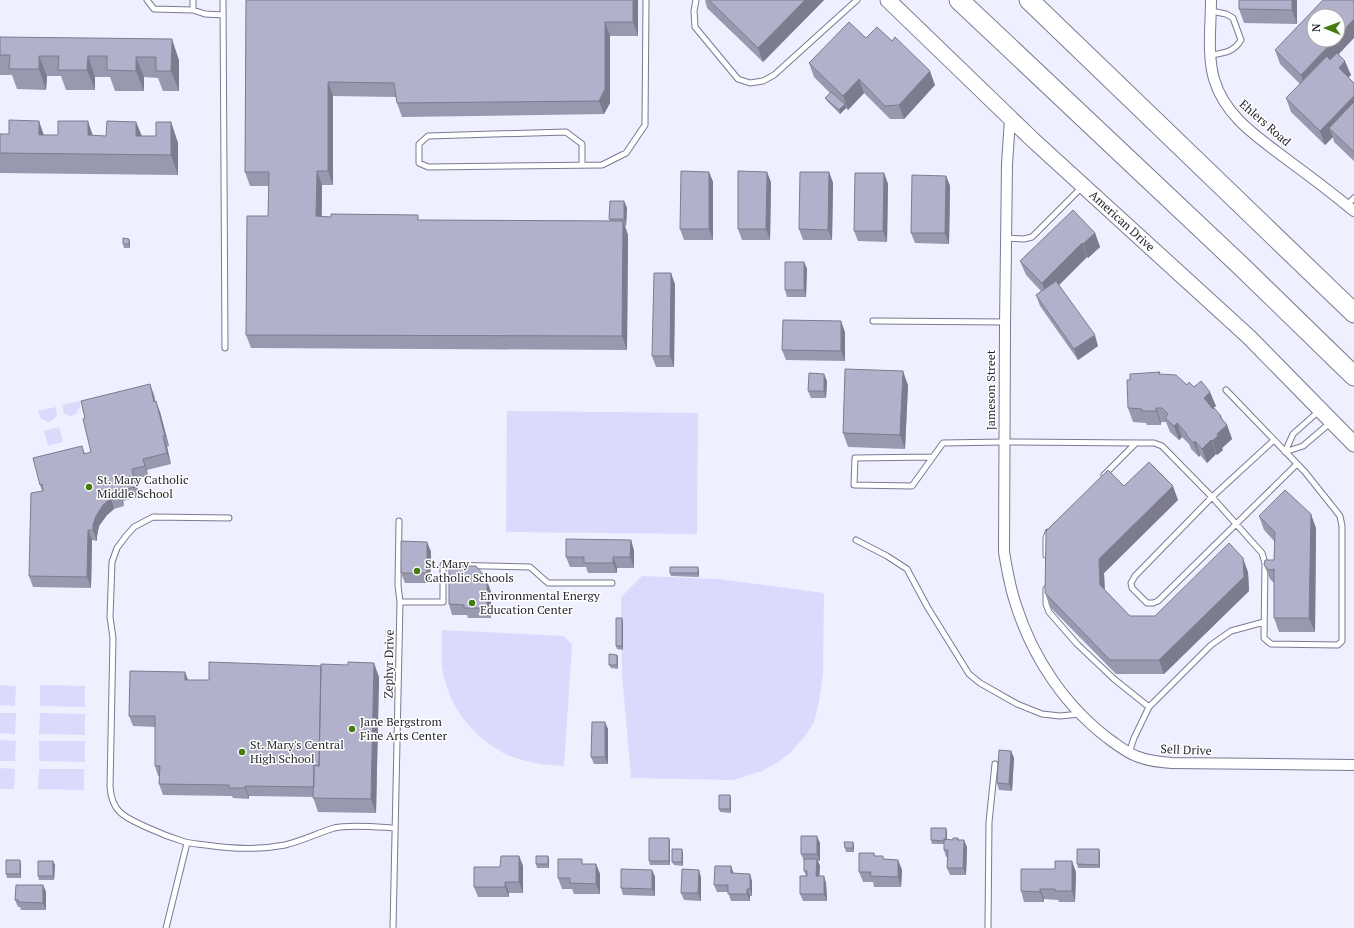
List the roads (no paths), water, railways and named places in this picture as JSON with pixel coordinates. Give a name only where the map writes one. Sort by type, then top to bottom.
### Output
[{"type":"highway","points":[[959,0],[1240,265],[1354,376]]},
{"type":"highway","points":[[1029,0],[1354,313]]},
{"type":"street","name":"American Drive","points":[[888,0],[1083,186],[1249,336],[1354,444]]},
{"type":"street","name":"Ehlers Road","points":[[1211,0],[1211,55],[1214,78],[1227,107],[1236,118],[1259,139],[1352,205]]},
{"type":"street","name":"Jameson Street","points":[[1010,118],[1007,164],[1004,552],[1016,606],[1038,656]]},
{"type":"street","name":"Sell Drive","points":[[1038,656],[1053,681],[1069,703],[1104,736],[1129,753],[1154,762],[1354,765]]},
{"type":"lane","points":[[147,0],[154,9],[193,10],[205,14],[223,15]]},
{"type":"lane","points":[[193,0],[193,10]]},
{"type":"lane","points":[[223,0],[225,348]]},
{"type":"lane","points":[[582,165],[582,144],[566,132],[428,136],[419,144],[419,163],[428,166],[602,165],[626,154],[645,125],[646,0]]},
{"type":"lane","points":[[696,0],[694,12],[695,27],[738,79],[750,83],[763,81],[774,75],[857,0]]},
{"type":"lane","points":[[1211,10],[1226,14],[1233,18],[1241,40],[1237,47],[1227,52],[1211,55]]},
{"type":"lane","points":[[1006,238],[1024,239],[1032,237],[1083,186]]},
{"type":"lane","points":[[873,321],[1005,322]]},
{"type":"lane","points":[[932,457],[855,458],[854,485],[912,486],[943,443],[1154,443],[1162,446],[1212,497],[1262,553],[1265,563],[1264,638],[1270,644],[1338,645],[1342,641],[1342,526],[1340,516],[1305,472],[1226,390]]},
{"type":"lane","points":[[1285,452],[1292,434],[1321,409]]},
{"type":"lane","points":[[1285,452],[1303,446],[1332,421]]},
{"type":"lane","points":[[1274,440],[1212,497],[1134,576],[1131,583],[1132,588],[1147,603],[1153,604],[1158,601],[1297,464]]},
{"type":"lane","points":[[1098,482],[1136,443]]},
{"type":"lane","points":[[229,518],[153,517],[134,527],[117,548],[112,562],[110,617],[113,638],[110,787],[111,798],[114,805],[118,811],[127,818],[187,843],[237,849],[286,845],[316,836],[335,828],[376,826],[395,828]]},
{"type":"lane","name":"Zephyr Drive","points":[[393,928],[400,602],[398,585],[399,522]]},
{"type":"lane","points":[[1046,561],[1046,538],[1048,531],[1054,526]]},
{"type":"lane","points":[[856,540],[887,556],[907,569],[954,651],[969,674],[980,683],[1017,704],[1042,714],[1060,716],[1081,714]]},
{"type":"lane","points":[[400,602],[442,602],[443,565],[530,567],[548,583],[612,584]]},
{"type":"lane","points":[[1045,583],[1046,604],[1049,612],[1082,649],[1114,679],[1149,707]]},
{"type":"lane","points":[[1129,753],[1134,738],[1149,707],[1211,645],[1231,632],[1264,622]]},
{"type":"lane","points":[[988,928],[990,822],[995,764]]},
{"type":"lane","points":[[166,928],[187,843]]},
{"type":"place","name":"St. Mary Catholic Middle School","points":[[89,487]]},
{"type":"place","name":"St. Mary Catholic Schools","points":[[417,571]]},
{"type":"place","name":"Environmental Energy Education Center","points":[[472,603]]},
{"type":"place","name":"Jane Bergstrom Fine Arts Center","points":[[352,729]]},
{"type":"place","name":"St. Mary's Central High School","points":[[242,752]]}]
